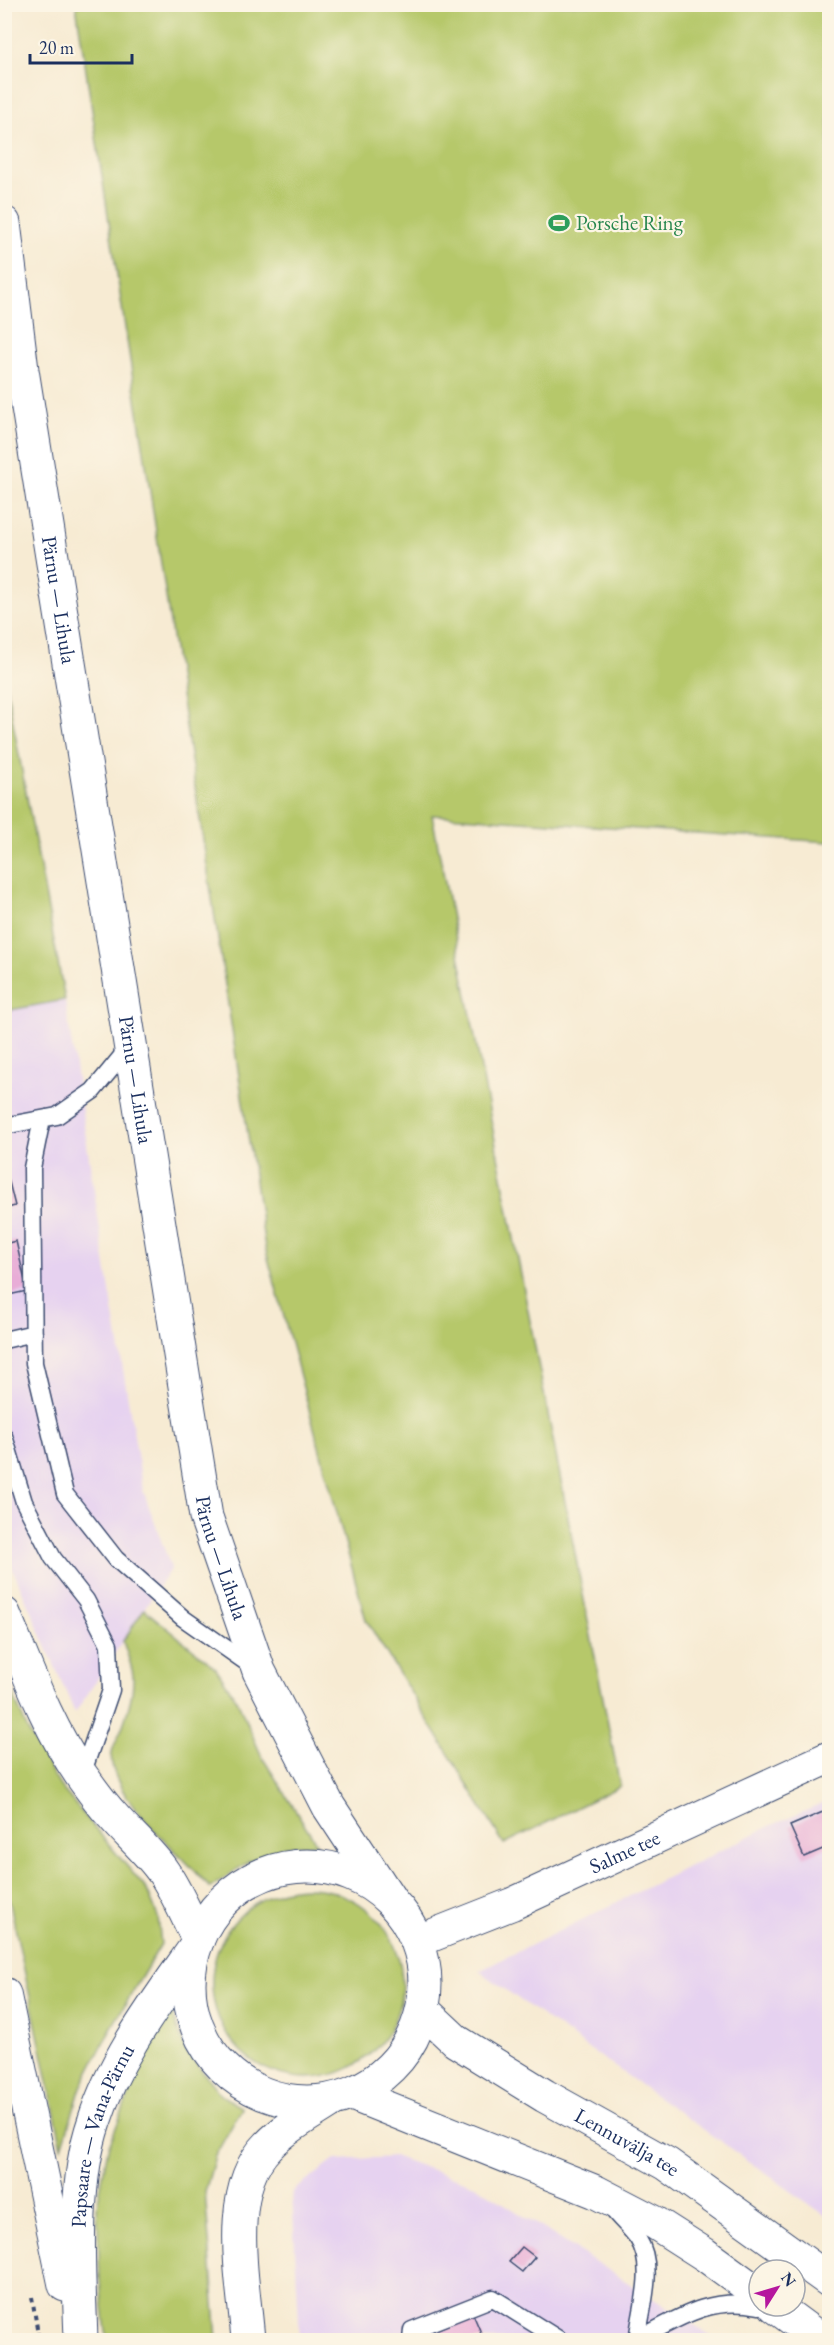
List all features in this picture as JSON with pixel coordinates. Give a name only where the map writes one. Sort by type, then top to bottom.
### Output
[{"type":"main road","name":"Pärnu — Lihula","points":[[4,223],[8,274],[22,370],[206,1517],[259,1671],[329,1807],[406,1918],[418,1941],[426,1981],[423,2010],[409,2045],[394,2065],[373,2082],[343,2097]]},
{"type":"main road","points":[[4,1614],[62,1744],[112,1816],[163,1872],[178,1897],[195,1945]]},
{"type":"main road","points":[[390,1898],[358,1877],[315,1865],[290,1866],[265,1873],[247,1881],[228,1896],[211,1914],[195,1945],[189,1972],[191,2007],[199,2032],[209,2050],[222,2066],[254,2090],[273,2097],[296,2102],[343,2097],[596,2192],[654,2222],[704,2254],[747,2288]]},
{"type":"main road","name":"Papsaare — Vana-Pärnu","points":[[79,2340],[80,2221],[84,2172],[93,2125],[104,2093],[144,2019],[195,1945]]},
{"type":"main road","points":[[4,1994],[79,2340]]},
{"type":"main road","name":"Lennuvälja tee","points":[[423,2010],[456,2041],[545,2097],[668,2164],[830,2281]]},
{"type":"main road","points":[[248,2340],[240,2236],[242,2204],[247,2182],[256,2161],[268,2146],[295,2125],[343,2097]]},
{"type":"main road","points":[[788,2318],[821,2340]]},
{"type":"street","name":"Salme tee","points":[[418,1941],[512,1904],[830,1757]]},
{"type":"lane","points":[[4,1126],[57,1116],[93,1091],[131,1044]]},
{"type":"lane","points":[[42,1119],[32,1168],[34,1363],[65,1494],[116,1559],[183,1618],[259,1671]]},
{"type":"lane","points":[[4,1340],[34,1333]]},
{"type":"lane","points":[[4,1436],[24,1502],[52,1558],[86,1600],[109,1645],[111,1690],[82,1775]]},
{"type":"lane","points":[[596,2192],[637,2238],[644,2251],[647,2267],[637,2340],[705,2306],[721,2303],[747,2304]]},
{"type":"lane","points":[[411,2340],[412,2330],[493,2298],[560,2340]]},
{"type":"shaded area","points":[[65,1000],[143,1490],[171,1568],[75,1713],[5,1551],[4,1011]]},
{"type":"shaded area","points":[[829,1801],[829,2218],[479,1971],[770,1826]]},
{"type":"shaded area","points":[[396,2157],[475,2185],[718,2340],[300,2340],[292,2192],[335,2160]]},
{"type":"green space","points":[[76,5],[829,5],[829,842],[432,815],[620,1786],[504,1844],[366,1620],[265,1247]]},
{"type":"green space","points":[[4,675],[65,1000],[5,1011],[4,1011]]},
{"type":"green space","points":[[144,1609],[216,1668],[237,1700],[262,1757],[317,1844],[282,1847],[248,1862],[210,1888],[140,1814],[127,1797],[118,1781],[111,1759],[127,1714],[133,1688],[132,1672],[123,1641]]},
{"type":"green space","points":[[4,1674],[30,1735],[60,1786],[147,1890],[158,1917],[161,1944],[110,2030],[81,2087],[62,2147],[5,1880]]},
{"type":"green space","points":[[316,1888],[326,1889],[352,1899],[367,1909],[381,1923],[398,1955],[402,1983],[401,2002],[391,2028],[381,2043],[367,2057],[352,2067],[326,2077],[298,2078],[288,2077],[262,2067],[247,2057],[233,2043],[223,2028],[213,2002],[212,1974],[213,1964],[223,1938],[233,1923],[247,1909],[262,1899],[288,1889]]},
{"type":"green space","points":[[171,2012],[186,2051],[221,2095],[242,2108],[215,2156],[205,2192],[217,2340],[107,2340],[100,2283],[97,2206],[108,2148],[137,2074]]},
{"type":"building","points":[[4,1162],[15,1206],[4,1209]]},
{"type":"building","points":[[16,1241],[27,1291],[4,1296],[4,1244]]},
{"type":"building","points":[[830,1809],[830,1846],[804,1857],[790,1826]]},
{"type":"building","points":[[522,2247],[535,2257],[522,2272],[509,2262]]},
{"type":"building","points":[[473,2314],[484,2340],[438,2340],[433,2331]]},
{"type":"place","name":"Porsche Ring","points":[[559,223]]}]
